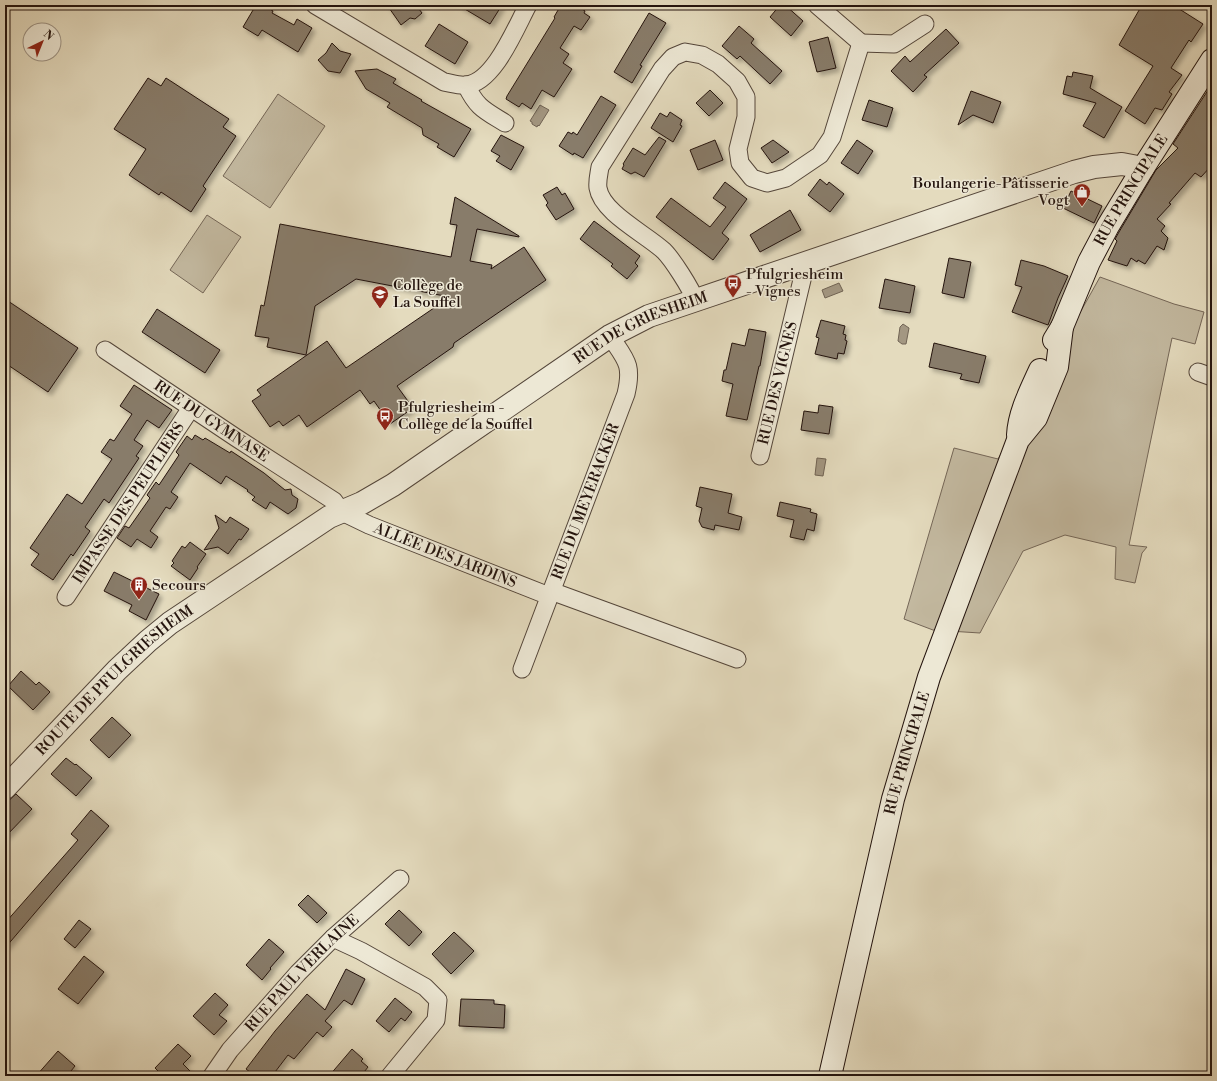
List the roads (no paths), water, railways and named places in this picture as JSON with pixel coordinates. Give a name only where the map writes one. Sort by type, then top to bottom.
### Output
[{"type":"street","points":[[315,5],[444,82],[466,85],[482,78],[496,64],[528,5]]},
{"type":"street","points":[[817,5],[861,43],[894,44],[925,24]]},
{"type":"street","points":[[695,300],[692,291],[665,251],[609,209],[602,199],[598,189],[600,167],[662,69],[673,57],[685,52],[702,55],[718,64],[737,81],[746,97],[746,117],[738,149],[740,163],[752,178],[767,183],[786,178],[820,155],[832,138],[861,43]]},
{"type":"street","name":"RUE PRINCIPALE","points":[[830,1076],[895,792],[930,677],[1018,440],[1036,418],[1057,367],[1062,327],[1089,262],[1108,226],[1143,168],[1212,60]]},
{"type":"street","points":[[466,85],[473,99],[481,109],[505,123]]},
{"type":"street","name":"RUE DE GRIESHEIM","points":[[348,509],[392,485],[610,336],[649,316],[1074,172],[1094,167],[1122,164],[1143,168]]},
{"type":"street","name":"RUE DES VIGNES","points":[[760,456],[806,263]]},
{"type":"street","name":"RUE DU MEYERACKER","points":[[522,669],[626,394],[629,380],[628,362],[610,336]]},
{"type":"street","name":"RUE DU GYMNASE","points":[[105,350],[191,408],[348,509]]},
{"type":"street","name":"IMPASSE DES PEUPLIERS","points":[[66,597],[191,408]]},
{"type":"street","name":"ALLÉE DES JARDINS","points":[[348,509],[369,525],[550,594],[737,659]]},
{"type":"street","name":"ROUTE DE PFULGRIESHEIM","points":[[5,788],[117,670],[148,641],[195,606],[329,517],[348,509]]},
{"type":"street","name":"RUE PAUL VERLAINE","points":[[212,1076],[230,1050],[298,973],[333,938],[400,879]]},
{"type":"street","points":[[333,938],[361,951],[425,987],[438,1000],[436,1020],[390,1076]]},
{"type":"place","name":"Boulangerie-Pâtisserie Vogt","points":[[1082,207]]},
{"type":"place","name":"Pfulgriesheim - Vignes","points":[[733,298]]},
{"type":"place","name":"Collège de La Souffel","points":[[380,309]]},
{"type":"place","name":"Pfulgriesheim - Collège de la Souffel","points":[[385,431]]},
{"type":"place","name":"Secours","points":[[139,600]]}]
